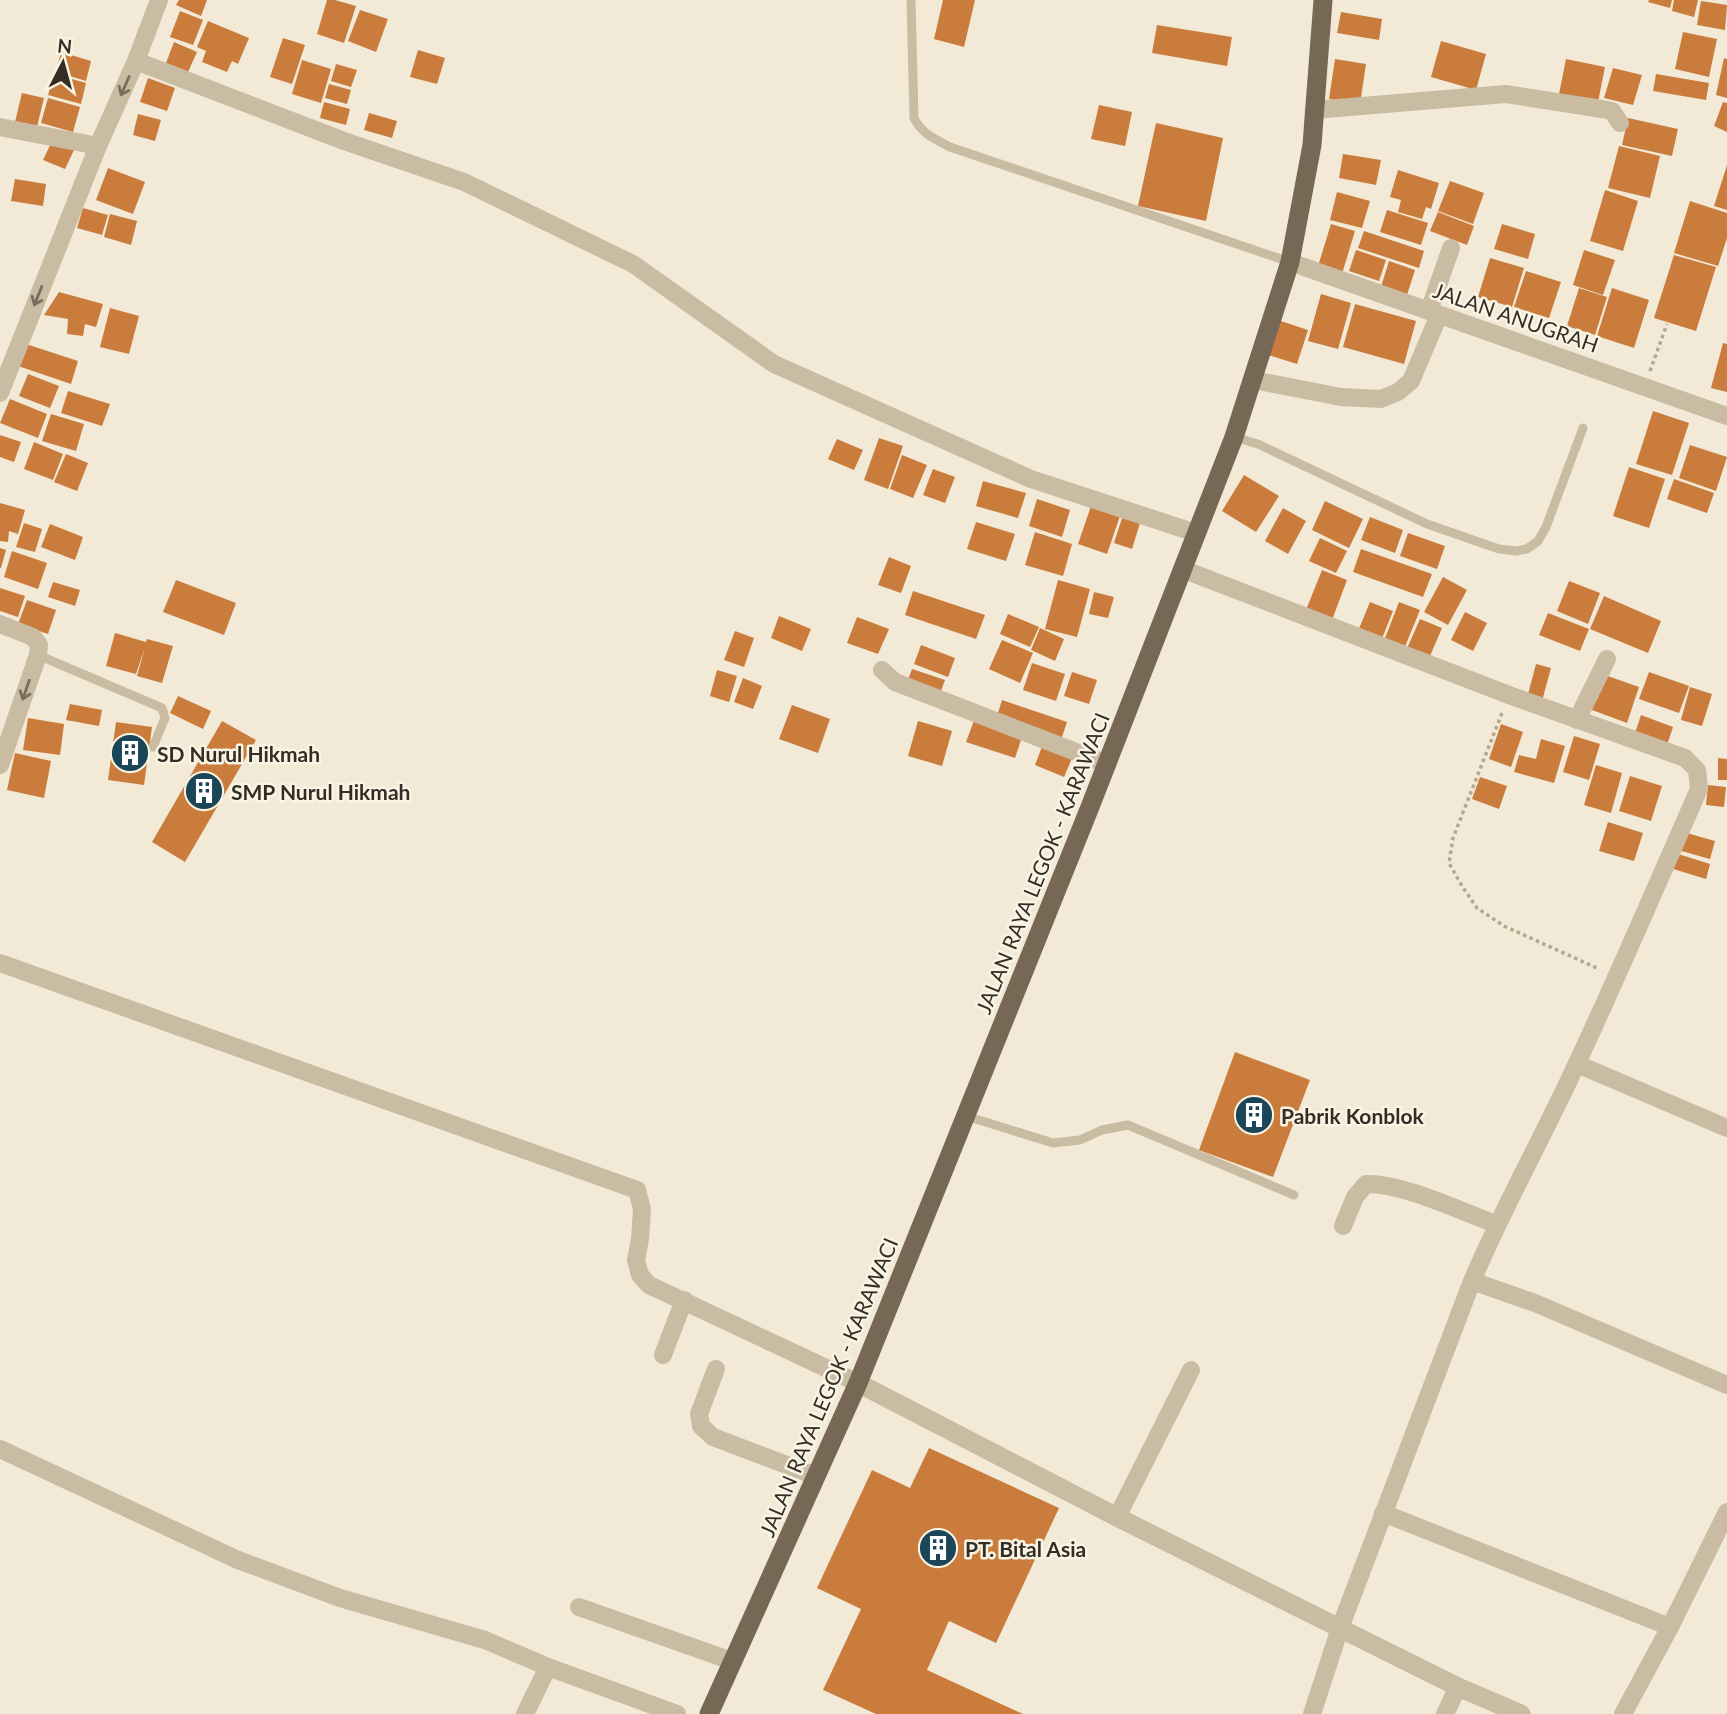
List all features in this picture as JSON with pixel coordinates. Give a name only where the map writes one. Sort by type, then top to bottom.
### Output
[{"type":"main road","name":"JALAN RAYA LEGOK - KARAWACI","points":[[709,1714],[858,1383],[1107,764],[1234,437],[1290,262],[1312,145],[1322,0]]},
{"type":"street","points":[[0,394],[159,0]]},
{"type":"street","points":[[136,61],[344,141],[464,182],[633,264],[774,364],[1031,479],[1196,533]]},
{"type":"street","points":[[1314,110],[1506,93],[1612,111],[1620,123]]},
{"type":"street","points":[[0,127],[98,146]]},
{"type":"street","points":[[1253,380],[1341,397],[1381,399],[1398,392],[1411,381],[1434,313],[1451,248]]},
{"type":"street","name":"JALAN ANUGRAH","points":[[1290,262],[1727,416]]},
{"type":"street","points":[[1182,569],[1509,695],[1685,758],[1697,770],[1699,789],[1617,977],[1577,1064],[1496,1224],[1472,1281],[1340,1628],[1312,1714]]},
{"type":"street","points":[[0,624],[33,637],[39,645],[38,655],[0,765]]},
{"type":"street","points":[[1577,720],[1607,659]]},
{"type":"street","points":[[882,670],[895,682],[1107,764]]},
{"type":"street","points":[[0,963],[637,1190],[642,1209],[636,1260],[640,1275],[649,1285],[858,1383],[1458,1688],[1521,1714]]},
{"type":"street","points":[[1577,1064],[1727,1128]]},
{"type":"street","points":[[1343,1226],[1355,1197],[1366,1184],[1377,1183],[1496,1224]]},
{"type":"street","points":[[1472,1281],[1535,1303],[1727,1385]]},
{"type":"street","points":[[663,1354],[684,1300]]},
{"type":"street","points":[[716,1369],[699,1414],[701,1426],[713,1437],[816,1476]]},
{"type":"street","points":[[1117,1517],[1191,1370]]},
{"type":"street","points":[[0,1449],[238,1560],[340,1598],[485,1640],[548,1667],[677,1714]]},
{"type":"street","points":[[1623,1714],[1727,1512]]},
{"type":"street","points":[[1383,1513],[1670,1627]]},
{"type":"street","points":[[579,1607],[732,1661]]},
{"type":"street","points":[[525,1714],[548,1667]]},
{"type":"street","points":[[1446,1714],[1458,1688]]},
{"type":"lane","points":[[911,0],[914,118],[919,128],[928,135],[950,147],[1290,262]]},
{"type":"lane","points":[[1234,437],[1258,444],[1427,524],[1499,549],[1516,551],[1527,549],[1538,541],[1546,527],[1583,428]]},
{"type":"lane","points":[[38,655],[162,708],[165,718],[153,747]]},
{"type":"lane","points":[[966,1116],[1053,1143],[1080,1140],[1102,1130],[1128,1125],[1294,1195]]},
{"type":"path","points":[[1645,386],[1667,324]]},
{"type":"path","points":[[1509,695],[1453,838],[1449,863],[1477,908],[1504,926],[1617,977]]},
{"type":"building","points":[[179,0],[207,0],[201,16],[176,5]]},
{"type":"building","points":[[327,0],[356,6],[344,43],[317,34]]},
{"type":"building","points":[[943,0],[975,0],[964,47],[934,39]]},
{"type":"building","points":[[1672,0],[1670,8],[1648,2]]},
{"type":"building","points":[[1674,0],[1698,0],[1694,17],[1672,11]]},
{"type":"building","points":[[1701,1],[1727,5],[1725,30],[1697,25]]},
{"type":"building","points":[[360,10],[388,19],[376,52],[348,41]]},
{"type":"building","points":[[180,11],[203,20],[193,45],[170,37]]},
{"type":"building","points":[[1341,12],[1382,19],[1379,40],[1337,33]]},
{"type":"building","points":[[208,21],[249,38],[238,64],[232,61],[227,72],[202,62],[206,51],[197,47]]},
{"type":"building","points":[[1157,25],[1232,37],[1227,66],[1152,53]]},
{"type":"building","points":[[1683,32],[1717,39],[1709,77],[1675,69]]},
{"type":"building","points":[[283,38],[305,45],[292,84],[270,77]]},
{"type":"building","points":[[1441,41],[1486,54],[1476,90],[1431,77]]},
{"type":"building","points":[[174,42],[197,52],[188,72],[166,63]]},
{"type":"building","points":[[418,50],[445,58],[437,84],[410,77]]},
{"type":"building","points":[[61,52],[91,61],[86,81],[56,72]]},
{"type":"building","points":[[1724,58],[1727,59],[1727,98],[1716,95]]},
{"type":"building","points":[[1335,59],[1366,64],[1360,104],[1329,99]]},
{"type":"building","points":[[1566,59],[1605,67],[1598,102],[1559,94]]},
{"type":"building","points":[[302,60],[331,69],[321,103],[292,94]]},
{"type":"building","points":[[336,64],[357,70],[351,87],[331,81]]},
{"type":"building","points":[[1613,68],[1642,75],[1633,105],[1604,98]]},
{"type":"building","points":[[54,74],[86,83],[81,104],[48,95]]},
{"type":"building","points":[[1656,74],[1709,83],[1706,100],[1653,91]]},
{"type":"building","points":[[148,78],[175,88],[167,111],[140,102]]},
{"type":"building","points":[[329,84],[351,90],[347,104],[325,98]]},
{"type":"building","points":[[22,93],[44,98],[36,131],[14,126]]},
{"type":"building","points":[[48,98],[80,107],[73,132],[41,123]]},
{"type":"building","points":[[324,102],[350,109],[346,125],[320,118]]},
{"type":"building","points":[[1723,102],[1727,103],[1727,132],[1714,126]]},
{"type":"building","points":[[1099,105],[1132,112],[1125,146],[1091,139]]},
{"type":"building","points":[[369,113],[397,121],[392,138],[364,130]]},
{"type":"building","points":[[138,114],[161,120],[155,141],[133,135]]},
{"type":"building","points":[[1628,118],[1678,129],[1672,156],[1622,145]]},
{"type":"building","points":[[1156,123],[1223,138],[1206,221],[1138,206]]},
{"type":"building","points":[[52,141],[74,150],[65,169],[43,160]]},
{"type":"building","points":[[1619,146],[1660,156],[1650,198],[1608,188]]},
{"type":"building","points":[[1343,154],[1381,160],[1376,185],[1339,178]]},
{"type":"building","points":[[1727,165],[1727,210],[1714,206]]},
{"type":"building","points":[[108,168],[145,182],[133,214],[96,200]]},
{"type":"building","points":[[1398,170],[1439,183],[1431,209],[1426,207],[1422,219],[1398,212],[1401,200],[1390,197]]},
{"type":"building","points":[[15,179],[46,184],[43,206],[11,201]]},
{"type":"building","points":[[1450,181],[1484,193],[1473,224],[1438,211]]},
{"type":"building","points":[[1605,190],[1638,201],[1623,251],[1590,241]]},
{"type":"building","points":[[1337,192],[1370,201],[1362,228],[1330,220]]},
{"type":"building","points":[[1690,201],[1727,213],[1727,238],[1718,266],[1674,253]]},
{"type":"building","points":[[83,208],[108,215],[102,235],[77,228]]},
{"type":"building","points":[[1387,210],[1428,223],[1421,245],[1380,232]]},
{"type":"building","points":[[1438,212],[1474,226],[1467,245],[1430,231]]},
{"type":"building","points":[[110,214],[137,221],[131,245],[104,237]]},
{"type":"building","points":[[1331,224],[1355,231],[1342,274],[1318,266]]},
{"type":"building","points":[[1502,224],[1535,234],[1528,259],[1494,249]]},
{"type":"building","points":[[1364,231],[1424,251],[1419,268],[1358,248]]},
{"type":"building","points":[[1356,250],[1386,260],[1379,281],[1349,271]]},
{"type":"building","points":[[1584,250],[1615,260],[1603,295],[1573,285]]},
{"type":"building","points":[[1674,255],[1716,267],[1696,331],[1654,318]]},
{"type":"building","points":[[1490,258],[1524,268],[1512,307],[1478,297]]},
{"type":"building","points":[[1389,261],[1415,270],[1407,295],[1381,287]]},
{"type":"building","points":[[1526,271],[1561,282],[1549,318],[1514,307]]},
{"type":"building","points":[[1579,288],[1607,297],[1595,335],[1567,326]]},
{"type":"building","points":[[1612,288],[1649,300],[1634,348],[1597,336]]},
{"type":"building","points":[[59,292],[103,304],[96,327],[85,324],[83,336],[67,334],[68,319],[44,315]]},
{"type":"building","points":[[1321,294],[1351,303],[1338,349],[1308,341]]},
{"type":"building","points":[[1355,304],[1416,321],[1404,364],[1343,347]]},
{"type":"building","points":[[110,308],[139,316],[129,354],[100,347]]},
{"type":"building","points":[[1278,320],[1308,330],[1297,364],[1268,355]]},
{"type":"building","points":[[1723,343],[1727,344],[1727,392],[1711,388]]},
{"type":"building","points":[[26,344],[78,361],[71,384],[18,366]]},
{"type":"building","points":[[28,374],[59,386],[50,408],[19,396]]},
{"type":"building","points":[[68,391],[110,404],[102,426],[61,413]]},
{"type":"building","points":[[10,399],[47,414],[38,438],[0,423]]},
{"type":"building","points":[[1653,411],[1689,423],[1672,475],[1636,464]]},
{"type":"building","points":[[51,414],[84,424],[76,451],[42,441]]},
{"type":"building","points":[[0,435],[21,442],[14,462],[0,457]]},
{"type":"building","points":[[879,438],[903,446],[888,489],[864,480]]},
{"type":"building","points":[[837,439],[863,450],[854,470],[828,459]]},
{"type":"building","points":[[34,442],[63,454],[53,480],[24,469]]},
{"type":"building","points":[[1690,445],[1727,457],[1716,491],[1679,478]]},
{"type":"building","points":[[66,454],[88,463],[77,491],[54,482]]},
{"type":"building","points":[[902,455],[927,465],[913,498],[890,489]]},
{"type":"building","points":[[1629,467],[1665,479],[1649,528],[1613,516]]},
{"type":"building","points":[[933,469],[955,477],[945,503],[923,495]]},
{"type":"building","points":[[1244,475],[1279,496],[1256,532],[1222,511]]},
{"type":"building","points":[[1674,479],[1714,493],[1707,513],[1667,499]]},
{"type":"building","points":[[983,481],[1026,493],[1018,518],[976,506]]},
{"type":"building","points":[[1037,499],[1070,510],[1062,537],[1029,526]]},
{"type":"building","points":[[1325,501],[1363,519],[1349,548],[1312,530]]},
{"type":"building","points":[[0,503],[25,510],[18,534],[9,531],[8,542],[0,541]]},
{"type":"building","points":[[1091,506],[1120,516],[1107,554],[1078,544]]},
{"type":"building","points":[[1283,508],[1306,521],[1288,554],[1265,541]]},
{"type":"building","points":[[1370,517],[1403,530],[1395,553],[1361,540]]},
{"type":"building","points":[[1122,518],[1140,523],[1132,549],[1114,543]]},
{"type":"building","points":[[976,522],[1015,534],[1006,561],[967,549]]},
{"type":"building","points":[[24,523],[42,529],[35,552],[16,547]]},
{"type":"building","points":[[50,524],[83,537],[75,560],[41,547]]},
{"type":"building","points":[[1035,532],[1072,544],[1063,576],[1025,565]]},
{"type":"building","points":[[1408,533],[1445,546],[1437,569],[1400,556]]},
{"type":"building","points":[[1320,538],[1347,551],[1336,573],[1309,561]]},
{"type":"building","points":[[0,548],[6,550],[1,568],[0,568]]},
{"type":"building","points":[[1361,549],[1432,574],[1423,597],[1353,572]]},
{"type":"building","points":[[12,551],[47,563],[38,589],[4,577]]},
{"type":"building","points":[[889,557],[911,566],[901,593],[878,585]]},
{"type":"building","points":[[1322,570],[1347,580],[1332,620],[1306,610]]},
{"type":"building","points":[[1443,577],[1467,590],[1448,625],[1424,612]]},
{"type":"building","points":[[176,580],[236,603],[224,635],[163,612]]},
{"type":"building","points":[[1058,580],[1090,589],[1077,637],[1045,629]]},
{"type":"building","points":[[1569,581],[1600,593],[1588,624],[1557,611]]},
{"type":"building","points":[[53,582],[80,590],[75,606],[48,597]]},
{"type":"building","points":[[0,588],[25,596],[18,617],[0,611]]},
{"type":"building","points":[[913,591],[985,615],[976,639],[905,615]]},
{"type":"building","points":[[1094,592],[1114,597],[1108,618],[1089,614]]},
{"type":"building","points":[[1604,596],[1661,621],[1648,653],[1590,629]]},
{"type":"building","points":[[27,600],[56,610],[48,634],[18,624]]},
{"type":"building","points":[[1370,602],[1393,611],[1381,641],[1358,631]]},
{"type":"building","points":[[1399,602],[1420,610],[1402,654],[1382,646]]},
{"type":"building","points":[[1465,612],[1487,623],[1473,651],[1451,640]]},
{"type":"building","points":[[1548,613],[1589,629],[1580,651],[1539,635]]},
{"type":"building","points":[[1008,614],[1039,627],[1030,647],[1000,634]]},
{"type":"building","points":[[779,616],[811,629],[802,651],[771,638]]},
{"type":"building","points":[[857,617],[889,629],[878,654],[847,643]]},
{"type":"building","points":[[1420,619],[1442,628],[1427,663],[1405,653]]},
{"type":"building","points":[[1040,628],[1064,639],[1055,661],[1031,650]]},
{"type":"building","points":[[735,631],[754,638],[744,667],[724,660]]},
{"type":"building","points":[[115,633],[173,646],[162,683],[137,676],[145,647],[136,674],[106,666]]},
{"type":"building","points":[[1002,640],[1033,653],[1020,683],[989,669]]},
{"type":"building","points":[[921,645],[955,658],[948,677],[914,664]]},
{"type":"building","points":[[1032,663],[1065,674],[1056,701],[1023,690]]},
{"type":"building","points":[[1536,664],[1551,668],[1542,701],[1527,698]]},
{"type":"building","points":[[912,669],[945,680],[939,696],[906,685]]},
{"type":"building","points":[[717,670],[737,676],[729,702],[710,696]]},
{"type":"building","points":[[1072,672],[1097,680],[1089,704],[1064,696]]},
{"type":"building","points":[[1649,672],[1689,686],[1679,713],[1639,699]]},
{"type":"building","points":[[1605,675],[1639,687],[1627,723],[1592,710]]},
{"type":"building","points":[[743,678],[762,686],[753,709],[734,702]]},
{"type":"building","points":[[1690,687],[1712,694],[1702,726],[1681,720]]},
{"type":"building","points":[[178,696],[211,711],[203,729],[170,713]]},
{"type":"building","points":[[1002,700],[1067,722],[1061,740],[996,719]]},
{"type":"building","points":[[70,704],[102,710],[99,726],[66,720]]},
{"type":"building","points":[[792,705],[830,719],[818,753],[779,739]]},
{"type":"building","points":[[1641,715],[1673,727],[1666,748],[1634,736]]},
{"type":"building","points":[[28,718],[64,724],[60,755],[23,750]]},
{"type":"building","points":[[975,718],[1023,734],[1015,758],[966,742]]},
{"type":"building","name":"SMP Nurul Hikmah","points":[[222,721],[256,740],[185,862],[152,842]]},
{"type":"building","points":[[918,721],[952,731],[942,766],[908,756]]},
{"type":"building","name":"SD Nurul Hikmah","points":[[116,722],[152,727],[144,785],[108,780]]},
{"type":"building","points":[[1501,724],[1523,732],[1511,767],[1489,759]]},
{"type":"building","points":[[1574,736],[1600,744],[1589,780],[1563,772]]},
{"type":"building","points":[[1541,739],[1565,746],[1554,783],[1514,772],[1519,755],[1536,759]]},
{"type":"building","points":[[1043,744],[1073,756],[1064,777],[1035,765]]},
{"type":"building","points":[[15,753],[51,761],[44,798],[7,790]]},
{"type":"building","points":[[1718,758],[1727,759],[1727,780],[1718,780]]},
{"type":"building","points":[[1596,765],[1622,773],[1611,813],[1584,805]]},
{"type":"building","points":[[1630,776],[1662,786],[1651,821],[1619,811]]},
{"type":"building","points":[[1480,777],[1507,786],[1499,809],[1472,799]]},
{"type":"building","points":[[1708,785],[1726,787],[1724,807],[1706,805]]},
{"type":"building","points":[[1608,822],[1643,833],[1634,861],[1599,851]]},
{"type":"building","points":[[1683,832],[1715,841],[1710,859],[1678,850]]},
{"type":"building","points":[[1675,853],[1710,864],[1706,879],[1670,868]]},
{"type":"building","name":"Pabrik Konblok","points":[[1235,1052],[1310,1080],[1273,1177],[1199,1150]]},
{"type":"building","name":"PT. Bital Asia","points":[[929,1448],[1059,1508],[996,1643],[949,1621],[927,1670],[1023,1714],[876,1714],[823,1690],[861,1609],[817,1588],[872,1470],[910,1488]]},
{"type":"place","name":"SD Nurul Hikmah","points":[[130,753]]},
{"type":"place","name":"SMP Nurul Hikmah","points":[[204,791]]},
{"type":"place","name":"Pabrik Konblok","points":[[1254,1115]]},
{"type":"place","name":"PT. Bital Asia","points":[[938,1548]]}]
